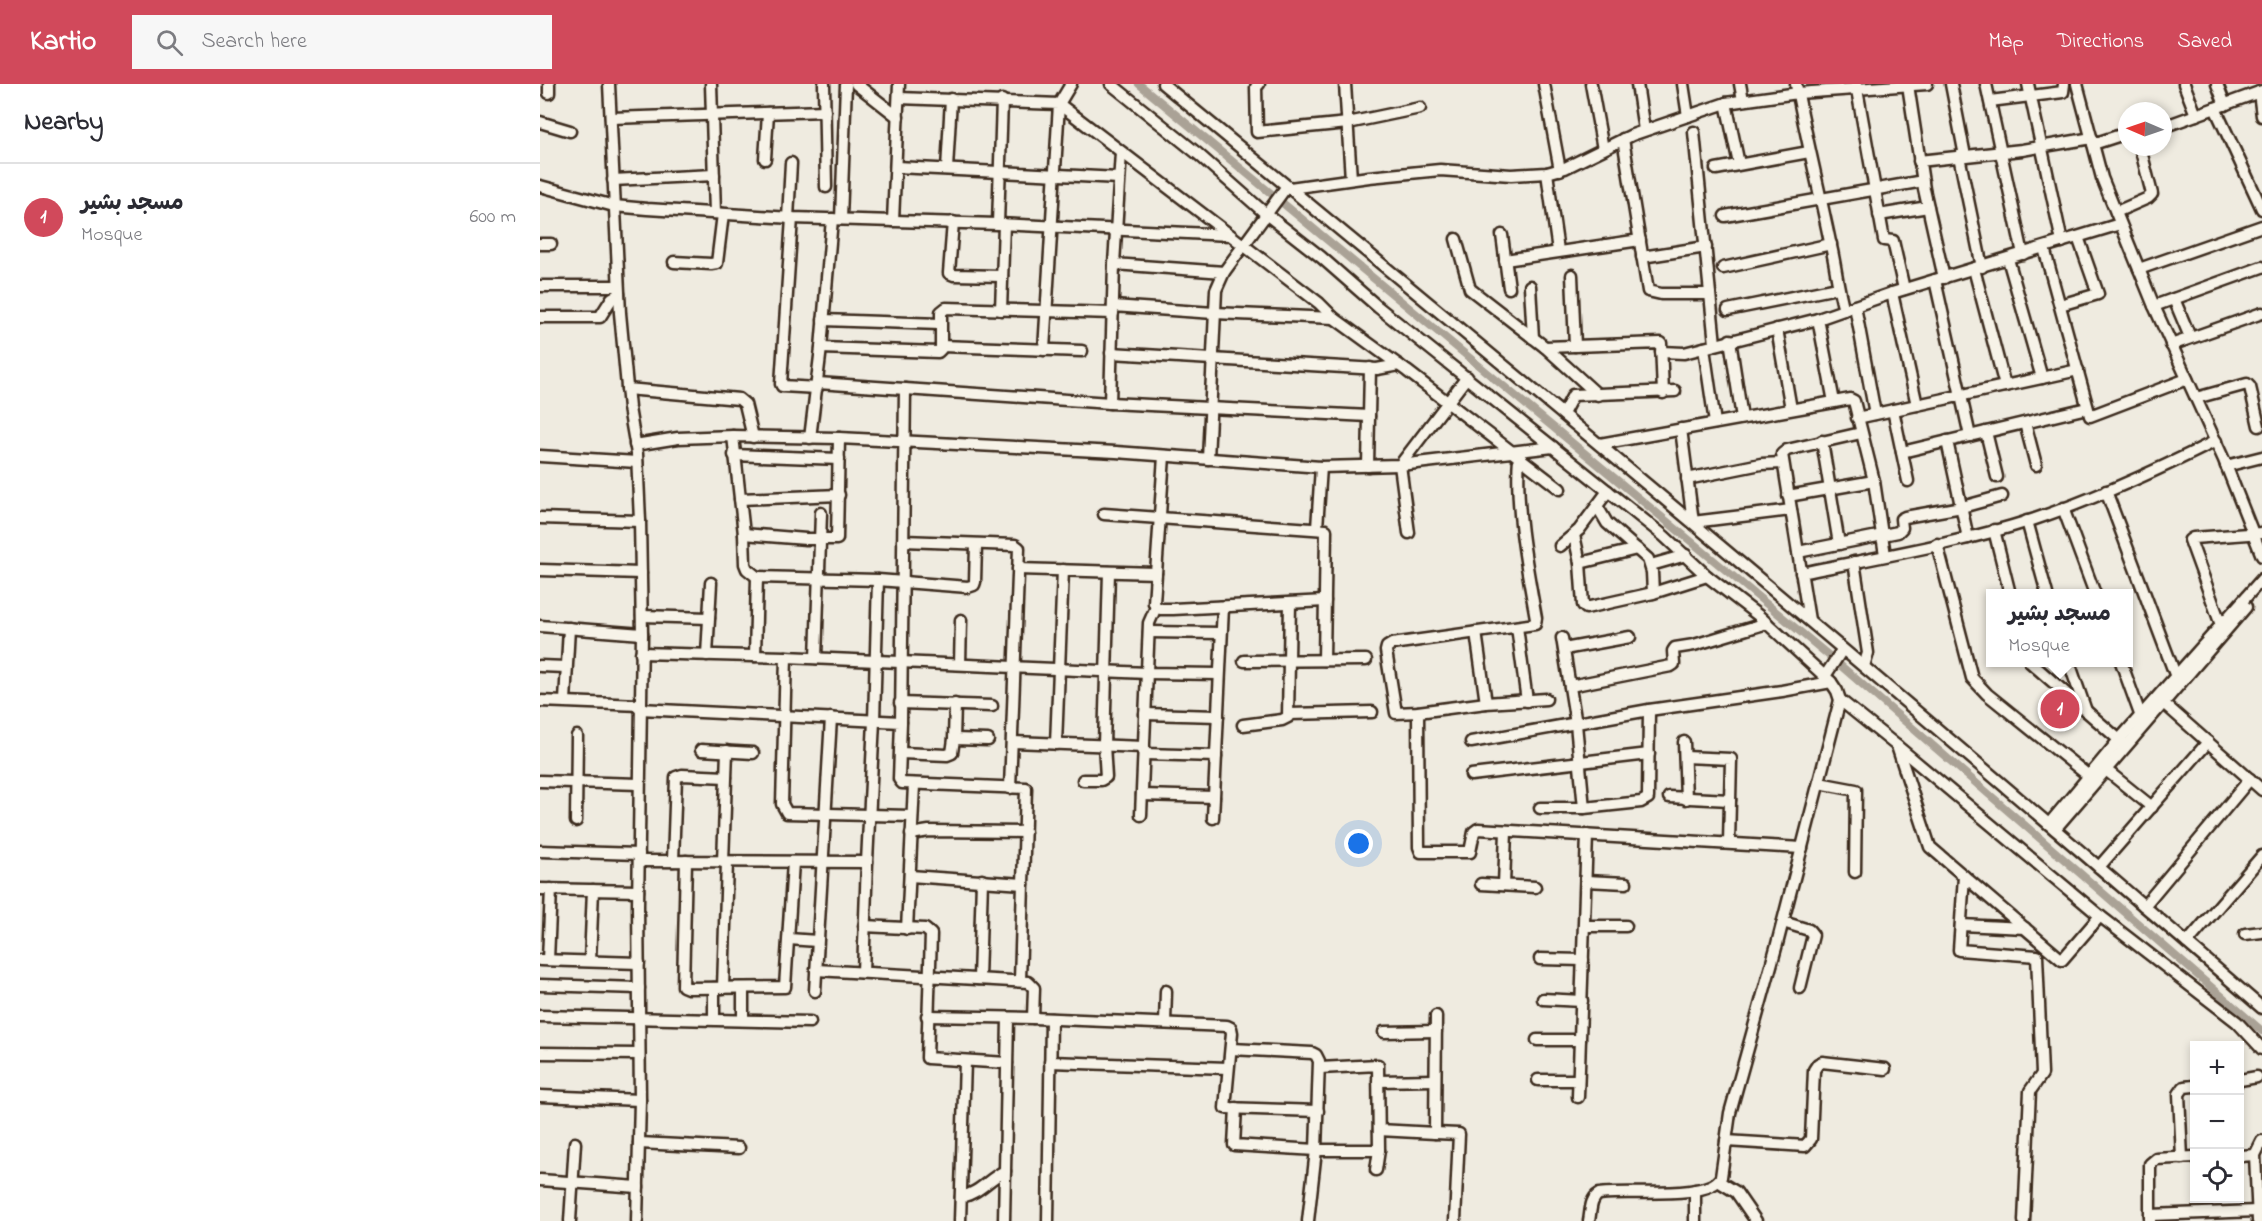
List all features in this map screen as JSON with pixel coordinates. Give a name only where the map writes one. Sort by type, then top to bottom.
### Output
[{"type":"street","points":[[609,84],[619,290],[627,390],[637,462],[640,521],[642,634],[638,891],[640,1100],[637,1221]]},
{"type":"street","points":[[674,262],[711,264],[717,262],[719,213],[714,175],[711,84]]},
{"type":"street","points":[[824,84],[826,187]]},
{"type":"street","points":[[810,438],[818,386],[823,320],[836,219],[846,84]]},
{"type":"street","points":[[856,84],[898,117]]},
{"type":"street","points":[[894,220],[899,84]]},
{"type":"street","points":[[1044,350],[1059,104],[1071,84]]},
{"type":"street","points":[[1111,84],[1198,154],[1378,307],[1664,536],[1707,576],[1829,676],[1838,691],[1840,700],[1819,783],[1730,1113],[1722,1171],[1718,1181],[1695,1190],[1599,1194],[1594,1196],[1589,1221]]},
{"type":"street","points":[[1163,84],[1283,194],[1600,444],[1809,620],[1841,652],[1864,666],[2052,826],[2262,1008]]},
{"type":"street","points":[[1259,84],[1256,87],[1257,132],[1348,123],[1420,108]]},
{"type":"street","points":[[1345,84],[1351,179]]},
{"type":"street","points":[[1544,84],[1560,170]]},
{"type":"street","points":[[1591,84],[1603,149]]},
{"type":"street","points":[[1636,84],[1644,130]]},
{"type":"street","points":[[1683,84],[1688,116]]},
{"type":"street","points":[[1740,84],[1743,100]]},
{"type":"street","points":[[1208,459],[1216,290],[1224,272],[1242,245],[1283,194],[1351,179],[1440,170],[1511,175],[1547,173],[1560,170],[1644,130],[1726,103],[1797,89],[1927,84]]},
{"type":"street","points":[[1951,84],[1978,268],[2006,386]]},
{"type":"street","points":[[1986,84],[2023,254]]},
{"type":"street","points":[[2028,84],[2062,242]]},
{"type":"street","points":[[1990,101],[2063,92],[2064,84]]},
{"type":"street","points":[[2078,84],[2102,178],[2171,345],[2258,534],[2262,556]]},
{"type":"street","points":[[2184,84],[2196,115]]},
{"type":"street","points":[[2217,84],[2220,107],[2262,209]]},
{"type":"street","points":[[1856,86],[1884,240],[1893,241],[1904,289]]},
{"type":"street","points":[[1908,86],[1959,396],[1970,436]]},
{"type":"street","points":[[2172,124],[2220,107],[2261,88],[2262,116]]},
{"type":"street","points":[[1797,89],[1819,198],[1831,244],[1837,288],[1849,308],[1875,414]]},
{"type":"street","points":[[899,98],[1002,100],[1059,104],[1319,303],[1334,318],[1560,489]]},
{"type":"street","points":[[947,169],[951,99]]},
{"type":"street","points":[[1001,310],[1002,100]]},
{"type":"street","points":[[1726,103],[1739,164]]},
{"type":"street","points":[[611,118],[825,111]]},
{"type":"street","points":[[765,159],[768,113]]},
{"type":"street","points":[[540,122],[570,131]]},
{"type":"street","points":[[1694,132],[1710,294],[1709,346],[1715,423]]},
{"type":"street","points":[[1920,161],[2092,141],[2118,135]]},
{"type":"street","points":[[1623,139],[1648,291],[1661,294],[1710,294]]},
{"type":"street","points":[[1110,403],[1114,264],[1121,152]]},
{"type":"street","points":[[1716,169],[1809,152]]},
{"type":"street","points":[[2116,212],[2152,194],[2142,156]]},
{"type":"street","points":[[791,163],[781,384],[783,386],[905,389],[1110,403],[1369,416]]},
{"type":"street","points":[[896,167],[1119,178]]},
{"type":"street","points":[[1547,173],[1558,251]]},
{"type":"street","points":[[613,180],[714,175]]},
{"type":"street","points":[[1725,216],[1819,198],[1923,182]]},
{"type":"street","points":[[540,186],[614,206],[790,218],[953,222],[1230,235]]},
{"type":"street","points":[[1880,215],[1928,207]]},
{"type":"street","points":[[953,222],[949,273],[1002,276]]},
{"type":"street","points":[[1661,352],[1684,353],[1818,319],[1904,289],[2120,224]]},
{"type":"street","points":[[2139,269],[2262,226]]},
{"type":"street","points":[[1502,235],[1509,288]]},
{"type":"street","points":[[2060,305],[2098,294],[2078,237]]},
{"type":"street","points":[[1456,239],[1470,289],[1545,347],[1598,394]]},
{"type":"street","points":[[1505,260],[1640,240]]},
{"type":"street","points":[[1724,268],[1831,244]]},
{"type":"street","points":[[1642,257],[1706,247]]},
{"type":"street","points":[[2044,248],[2090,416],[2187,379]]},
{"type":"street","points":[[2008,259],[2042,378]]},
{"type":"street","points":[[1114,264],[1224,272]]},
{"type":"street","points":[[2154,306],[2262,267]]},
{"type":"street","points":[[1572,275],[1575,346]]},
{"type":"street","points":[[540,286],[619,290]]},
{"type":"street","points":[[1530,286],[1533,338]]},
{"type":"street","points":[[1728,310],[1837,288]]},
{"type":"street","points":[[540,317],[600,318],[619,290]]},
{"type":"street","points":[[1892,293],[1917,405]]},
{"type":"street","points":[[2174,298],[2190,337]]},
{"type":"street","points":[[822,348],[938,352],[941,346],[941,312],[946,308],[1048,312],[1113,309],[1334,318]]},
{"type":"street","points":[[2171,345],[2262,313]]},
{"type":"street","points":[[1818,319],[1834,402]]},
{"type":"street","points":[[823,320],[940,324]]},
{"type":"street","points":[[1777,329],[1791,409]]},
{"type":"street","points":[[1730,340],[1742,418]]},
{"type":"street","points":[[1545,347],[1661,343],[1663,393]]},
{"type":"street","points":[[941,346],[1082,351]]},
{"type":"street","points":[[1111,353],[1370,369],[1399,365]]},
{"type":"street","points":[[1368,466],[1370,369]]},
{"type":"street","points":[[1857,418],[2078,370]]},
{"type":"street","points":[[1409,533],[1400,465],[1467,377]]},
{"type":"street","points":[[2196,398],[2247,384],[2250,387],[2259,426]]},
{"type":"street","points":[[905,389],[900,782],[914,785],[1026,789],[1020,980]]},
{"type":"street","points":[[627,390],[739,399],[745,404],[753,437]]},
{"type":"street","points":[[1563,414],[1573,396],[1675,391]]},
{"type":"street","points":[[1600,444],[1852,400],[1874,481],[1885,555]]},
{"type":"street","points":[[1902,452],[2087,408]]},
{"type":"street","points":[[1893,410],[1908,481]]},
{"type":"street","points":[[2025,423],[2036,465]]},
{"type":"street","points":[[1681,429],[1692,522]]},
{"type":"street","points":[[1986,432],[1997,477]]},
{"type":"street","points":[[1809,620],[1782,454],[1787,450],[1861,433]]},
{"type":"street","points":[[635,445],[678,438],[733,436],[839,438],[1321,467],[1400,465],[1516,455],[1553,447]]},
{"type":"street","points":[[733,436],[744,534],[745,564],[747,569],[757,577],[878,580],[972,587],[975,582],[976,545]]},
{"type":"street","points":[[744,534],[837,539],[839,438]]},
{"type":"street","points":[[1822,441],[1839,544]]},
{"type":"street","points":[[1947,441],[1968,538]]},
{"type":"street","points":[[1801,573],[1968,538],[2026,521],[2148,475],[2216,441]]},
{"type":"street","points":[[734,455],[839,459]]},
{"type":"street","points":[[1516,455],[1525,556],[1536,618],[1533,626],[1392,644],[1387,647],[1395,711],[1398,713],[1546,699]]},
{"type":"street","points":[[540,456],[637,462]]},
{"type":"street","points":[[1141,815],[1150,616],[1156,607],[1164,456]]},
{"type":"street","points":[[2226,466],[2262,457]]},
{"type":"street","points":[[1687,479],[1761,464],[1783,462]]},
{"type":"street","points":[[1317,528],[1321,467]]},
{"type":"street","points":[[1788,496],[1874,481]]},
{"type":"street","points":[[1560,546],[1574,535],[1608,490]]},
{"type":"street","points":[[2106,491],[2179,680]]},
{"type":"street","points":[[740,499],[839,495]]},
{"type":"street","points":[[1798,552],[1900,531],[1901,519],[1905,517],[1962,507],[2002,496]]},
{"type":"street","points":[[1596,506],[1607,523],[1637,549],[1651,565],[1653,592]]},
{"type":"street","points":[[2063,508],[2093,589]]},
{"type":"street","points":[[1692,522],[1791,510]]},
{"type":"street","points":[[816,658],[820,513]]},
{"type":"street","points":[[1104,514],[1326,530],[1324,660]]},
{"type":"street","points":[[540,518],[640,521]]},
{"type":"street","points":[[2026,521],[2046,589]]},
{"type":"street","points":[[1994,531],[2009,589]]},
{"type":"street","points":[[2221,625],[2190,540],[2258,534]]},
{"type":"street","points":[[1574,535],[1580,563],[1583,605],[1586,609],[1707,576]]},
{"type":"street","points":[[903,541],[1017,546],[1020,550],[1010,788]]},
{"type":"street","points":[[1937,544],[1972,678],[1987,694],[2090,777]]},
{"type":"street","points":[[1580,563],[1637,549]]},
{"type":"street","points":[[1651,565],[1686,555]]},
{"type":"street","points":[[1854,562],[1868,653],[1864,666]]},
{"type":"street","points":[[1018,569],[1156,573]]},
{"type":"street","points":[[540,570],[641,573]]},
{"type":"street","points":[[1056,744],[1063,570]]},
{"type":"street","points":[[1083,780],[1101,780],[1106,777],[1104,745],[1109,572]]},
{"type":"street","points":[[755,656],[757,577]]},
{"type":"street","points":[[2179,680],[2221,625],[2262,579]]},
{"type":"street","points":[[863,972],[878,580]]},
{"type":"street","points":[[707,655],[711,583]]},
{"type":"street","points":[[2052,826],[2090,777],[2262,588]]},
{"type":"street","points":[[1156,607],[1167,609],[1325,601]]},
{"type":"street","points":[[1243,725],[1282,720],[1288,717],[1290,603]]},
{"type":"street","points":[[1213,818],[1222,607]]},
{"type":"street","points":[[642,616],[709,618]]},
{"type":"street","points":[[960,664],[961,620]]},
{"type":"street","points":[[1570,686],[1671,666],[1674,664],[1675,648],[1694,645],[1767,623]]},
{"type":"street","points":[[540,626],[642,634]]},
{"type":"street","points":[[1517,627],[1527,701]]},
{"type":"street","points":[[565,701],[569,628]]},
{"type":"street","points":[[1149,632],[1221,633]]},
{"type":"street","points":[[1476,632],[1486,703]]},
{"type":"street","points":[[1584,808],[1576,724],[1563,643],[1630,637]]},
{"type":"street","points":[[1471,742],[1649,710],[1782,691],[1829,676],[1841,652]]},
{"type":"street","points":[[641,653],[1219,674]]},
{"type":"street","points":[[786,657],[783,810],[787,813],[911,816]]},
{"type":"street","points":[[1244,661],[1366,660]]},
{"type":"street","points":[[540,666],[566,667]]},
{"type":"street","points":[[2035,667],[2123,743]]},
{"type":"street","points":[[2070,667],[2086,712]]},
{"type":"street","points":[[2123,667],[2144,719]]},
{"type":"street","points":[[1840,700],[2100,916],[2237,1022],[2262,1050]]},
{"type":"street","points":[[540,701],[901,722]]},
{"type":"street","points":[[2161,701],[2262,790]]},
{"type":"street","points":[[900,703],[993,706]]},
{"type":"street","points":[[901,753],[950,754],[954,739],[955,704]]},
{"type":"street","points":[[1540,808],[1584,808],[1641,802],[1648,798],[1649,710]]},
{"type":"street","points":[[1289,714],[1372,712]]},
{"type":"street","points":[[1418,712],[1419,850],[1424,853],[1466,853],[1472,849],[1475,830],[1802,848]]},
{"type":"street","points":[[1145,714],[1218,716]]},
{"type":"street","points":[[815,991],[831,718]]},
{"type":"street","points":[[576,820],[577,736]]},
{"type":"street","points":[[954,739],[987,740]]},
{"type":"street","points":[[1013,742],[1104,745],[1216,756]]},
{"type":"street","points":[[1684,742],[1686,799]]},
{"type":"street","points":[[2099,867],[2208,742]]},
{"type":"street","points":[[2052,826],[2106,770],[2123,743]]},
{"type":"street","points":[[1897,746],[1930,847],[2062,960],[2100,916]]},
{"type":"street","points":[[701,750],[753,753]]},
{"type":"street","points":[[714,1019],[718,988],[725,862],[727,751]]},
{"type":"street","points":[[1470,775],[1649,754]]},
{"type":"street","points":[[1685,757],[1731,759],[1729,843]]},
{"type":"street","points":[[2106,770],[2152,807]]},
{"type":"street","points":[[673,861],[676,777],[682,775],[726,777]]},
{"type":"street","points":[[2144,906],[2250,779]]},
{"type":"street","points":[[540,781],[639,784]]},
{"type":"street","points":[[1819,783],[1856,790],[1855,872]]},
{"type":"street","points":[[907,929],[914,785]]},
{"type":"street","points":[[1142,795],[1214,797]]},
{"type":"street","points":[[1669,797],[1730,800]]},
{"type":"street","points":[[911,834],[929,831],[1025,832]]},
{"type":"street","points":[[1504,885],[1506,831]]},
{"type":"street","points":[[1578,1097],[1587,835]]},
{"type":"street","points":[[540,851],[673,861],[867,862]]},
{"type":"street","points":[[2187,943],[2262,856]]},
{"type":"street","points":[[686,861],[682,983],[688,988],[743,989],[785,987],[793,862]]},
{"type":"street","points":[[910,876],[1023,884]]},
{"type":"street","points":[[1964,876],[1959,950],[2037,956],[2042,1074],[2030,1091],[2024,1221]]},
{"type":"street","points":[[979,979],[982,880]]},
{"type":"street","points":[[1586,881],[1626,883]]},
{"type":"street","points":[[1481,884],[1535,887]]},
{"type":"street","points":[[638,891],[545,889],[544,960],[639,963]]},
{"type":"street","points":[[590,961],[593,890]]},
{"type":"street","points":[[1783,922],[1806,929],[1813,935],[1800,988]]},
{"type":"street","points":[[1961,925],[2025,928]]},
{"type":"street","points":[[864,926],[925,929],[931,934],[927,1058],[1007,1063]]},
{"type":"street","points":[[1585,926],[1626,926]]},
{"type":"street","points":[[2245,934],[2262,932]]},
{"type":"street","points":[[789,939],[817,941]]},
{"type":"street","points":[[1540,959],[1583,960]]},
{"type":"street","points":[[816,970],[1020,980],[1028,982],[1034,988],[1034,1018]]},
{"type":"street","points":[[540,985],[639,988]]},
{"type":"street","points":[[743,989],[743,1020]]},
{"type":"street","points":[[1165,1023],[1166,991]]},
{"type":"street","points":[[1543,999],[1582,1001]]},
{"type":"street","points":[[540,1016],[810,1022]]},
{"type":"street","points":[[927,1016],[1034,1018],[1230,1027],[1232,1033],[1225,1108],[1318,1111]]},
{"type":"street","points":[[1435,1133],[1436,1016]]},
{"type":"street","points":[[1004,1221],[1008,1018]]},
{"type":"street","points":[[1048,1221],[1051,1019]]},
{"type":"street","points":[[1384,1032],[1436,1031]]},
{"type":"street","points":[[1537,1040],[1580,1040]]},
{"type":"street","points":[[1231,1049],[1312,1053],[1317,1057],[1320,1068],[1316,1150],[1308,1221]]},
{"type":"street","points":[[540,1053],[639,1054]]},
{"type":"street","points":[[960,1221],[965,1061]]},
{"type":"street","points":[[1050,1062],[1228,1068]]},
{"type":"street","points":[[1726,1141],[1805,1146],[1812,1139],[1814,1070],[1818,1064],[1822,1062],[1884,1069]]},
{"type":"street","points":[[1320,1068],[1378,1065],[1379,1150],[1376,1170]]},
{"type":"street","points":[[2244,1079],[2257,1077]]},
{"type":"street","points":[[1378,1081],[1435,1080]]},
{"type":"street","points":[[1538,1080],[1578,1080]]},
{"type":"street","points":[[2182,1158],[2179,1094],[2184,1087],[2190,1086]]},
{"type":"street","points":[[540,1096],[640,1100]]},
{"type":"street","points":[[1236,1108],[1234,1145],[1316,1150],[1379,1150]]},
{"type":"street","points":[[1379,1130],[1459,1134],[1455,1221]]},
{"type":"street","points":[[2190,1157],[2156,1159],[2150,1164],[2150,1218],[2257,1216],[2259,1178],[2255,1155],[2262,1141]]},
{"type":"street","points":[[570,1221],[575,1143]]},
{"type":"street","points":[[639,1143],[739,1148]]},
{"type":"street","points":[[2244,1156],[2255,1155]]},
{"type":"street","points":[[961,1197],[981,1189],[991,1179],[1005,1171]]},
{"type":"street","points":[[540,1180],[638,1187]]},
{"type":"street","points":[[1718,1181],[1736,1192],[1756,1221]]},
{"type":"street","points":[[1695,1190],[1695,1221]]},
{"type":"waterway","points":[[1139,84],[1833,659],[2262,1031]]},
{"type":"place","name":"مسجد بشیر","points":[[2060,709]]}]
